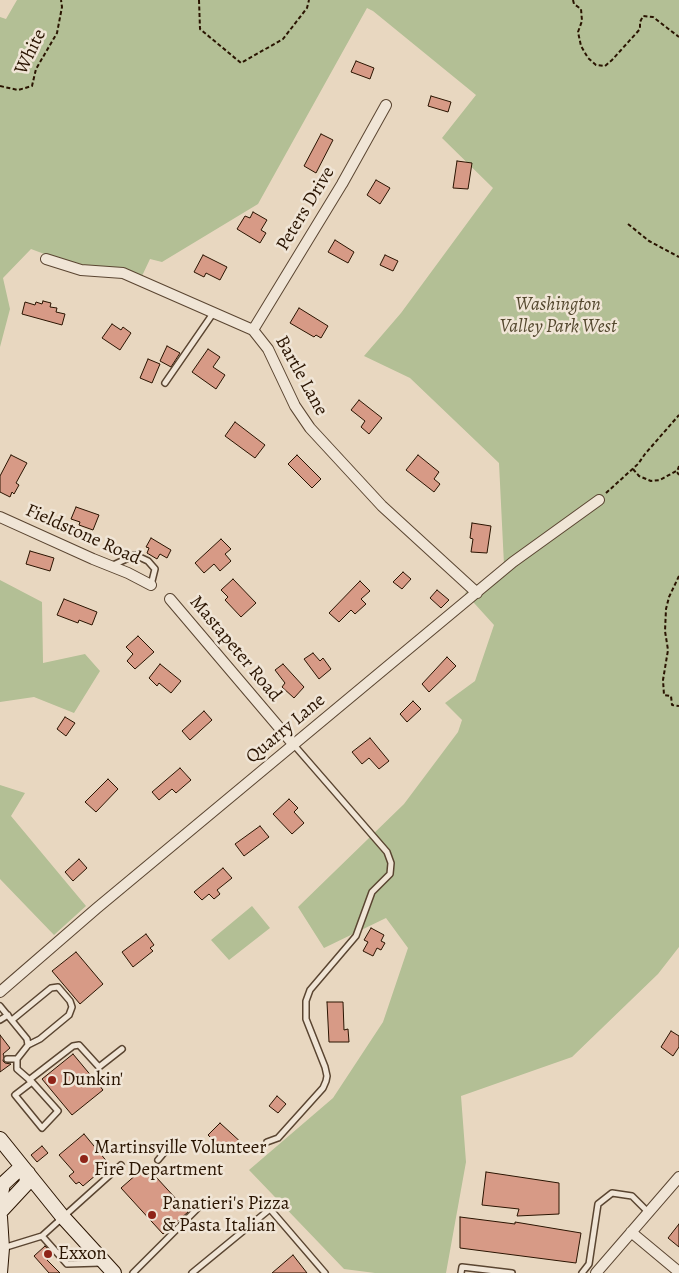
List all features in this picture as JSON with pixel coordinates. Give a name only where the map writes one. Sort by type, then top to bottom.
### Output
[{"type":"street","name":"Peters Drive","points":[[253,330],[342,184],[386,104]]},
{"type":"street","name":"Bartle Lane","points":[[46,259],[81,270],[123,273],[253,330],[268,349],[295,406],[310,428],[382,506],[477,593]]},
{"type":"street","name":"Quarry Lane","points":[[0,992],[97,908],[513,562],[599,500]]},
{"type":"street","name":"Fieldstone Road","points":[[0,517],[151,585]]},
{"type":"street","name":"Mastapeter Road","points":[[170,599],[294,745]]},
{"type":"street","points":[[0,1139],[62,1216],[114,1273]]},
{"type":"street","points":[[0,1198],[3,1184],[17,1171],[28,1173]]},
{"type":"street","points":[[0,1212],[26,1184],[28,1173]]},
{"type":"street","points":[[596,1273],[679,1177]]},
{"type":"street","points":[[0,1217],[0,1273]]},
{"type":"street","points":[[631,1232],[679,1272]]},
{"type":"lane","points":[[165,383],[214,312]]},
{"type":"lane","points":[[110,566],[135,555],[148,561],[155,569],[151,585]]},
{"type":"lane","points":[[267,1142],[278,1138],[323,1088],[327,1076],[306,1019],[306,1001],[310,990],[356,936],[372,892],[390,874],[391,863],[387,852],[294,745]]},
{"type":"lane","points":[[0,1020],[10,1018],[52,988],[58,986],[70,1001],[72,1007],[69,1015],[40,1039],[28,1046],[17,1059],[17,1070],[30,1081],[58,1111],[42,1128],[15,1095],[30,1081],[73,1046],[79,1045],[98,1067],[122,1049]]},
{"type":"lane","points":[[0,1006],[27,1039],[28,1046]]},
{"type":"lane","points":[[7,1059],[17,1059]]},
{"type":"lane","points":[[158,1160],[172,1142]]},
{"type":"lane","points":[[1,1248],[42,1236],[62,1216],[121,1165]]},
{"type":"lane","points":[[582,1273],[589,1264],[598,1204],[612,1193],[632,1196],[648,1212]]},
{"type":"lane","points":[[133,1273],[198,1210]]},
{"type":"lane","points":[[192,1273],[270,1210],[325,1273]]},
{"type":"lane","points":[[42,1236],[67,1264],[104,1262]]},
{"type":"lane","points":[[462,1273],[462,1267],[512,1273]]},
{"type":"path","name":"White","points":[[0,86],[18,90],[32,86],[36,69],[57,33],[62,7],[61,0]]},
{"type":"path","points":[[199,0],[200,29],[241,63],[283,40],[307,8],[309,0]]},
{"type":"path","points":[[573,0],[574,4],[581,9],[582,21],[578,32],[581,46],[588,58],[596,65],[605,66],[612,60],[640,29],[640,22],[644,16],[653,17],[679,37]]},
{"type":"path","points":[[628,224],[648,241],[679,257]]},
{"type":"path","points":[[599,500],[633,469],[679,415]]},
{"type":"path","points":[[679,466],[679,475]]},
{"type":"path","points":[[633,469],[639,476],[652,481],[660,480],[678,470]]},
{"type":"path","points":[[679,576],[669,597],[666,609],[665,631],[668,650],[663,680],[664,695],[671,696],[672,705],[679,706]]},
{"type":"green space","name":"Washington Valley Park West","points":[[17,0],[679,0],[679,947],[658,974],[572,1057],[461,1096],[466,1162],[446,1273],[375,1273],[344,1269],[249,1170],[333,1098],[383,1022],[408,948],[386,918],[324,948],[298,907],[404,804],[458,732],[462,720],[445,703],[475,681],[494,625],[465,593],[504,565],[499,463],[410,378],[364,356],[401,313],[493,188],[442,138],[476,95],[367,8],[258,204],[162,262],[150,259],[142,276],[88,266],[31,249],[3,278],[10,309],[0,347],[0,17],[6,19]]},
{"type":"green space","points":[[0,580],[42,602],[43,663],[85,654],[100,671],[74,713],[34,697],[0,702]]},
{"type":"green space","points":[[0,785],[25,793],[11,816],[86,906],[54,935],[0,879]]},
{"type":"green space","points":[[252,906],[270,928],[229,960],[211,940]]},
{"type":"building","points":[[356,61],[374,68],[370,79],[351,72]]},
{"type":"building","points":[[431,96],[451,102],[448,112],[428,106]]},
{"type":"building","points":[[321,134],[333,140],[316,173],[304,166]]},
{"type":"building","points":[[457,161],[472,163],[468,189],[453,188]]},
{"type":"building","points":[[376,180],[390,188],[380,204],[367,195]]},
{"type":"building","points":[[253,212],[267,220],[261,230],[266,233],[260,243],[237,229],[245,216],[250,218]]},
{"type":"building","points":[[335,240],[354,252],[348,263],[328,252]]},
{"type":"building","points":[[203,255],[227,267],[220,280],[206,273],[204,277],[194,272]]},
{"type":"building","points":[[385,255],[398,261],[393,271],[380,265]]},
{"type":"building","points":[[43,301],[51,303],[50,307],[57,308],[56,312],[65,314],[62,325],[22,314],[25,302],[35,305],[36,302],[42,304]]},
{"type":"building","points":[[299,308],[328,326],[321,338],[316,335],[314,337],[290,323]]},
{"type":"building","points":[[112,324],[121,330],[123,327],[131,333],[120,350],[102,338]]},
{"type":"building","points":[[167,346],[180,353],[171,367],[160,361]]},
{"type":"building","points":[[208,349],[220,357],[213,367],[225,375],[216,389],[192,372]]},
{"type":"building","points":[[148,359],[160,364],[152,383],[140,378]]},
{"type":"building","points":[[359,400],[382,418],[369,434],[361,427],[365,421],[351,410]]},
{"type":"building","points":[[235,422],[265,445],[255,458],[225,436]]},
{"type":"building","points":[[11,455],[27,463],[16,483],[19,485],[10,497],[0,492],[0,476]]},
{"type":"building","points":[[297,455],[321,479],[312,488],[288,464]]},
{"type":"building","points":[[418,455],[439,472],[434,479],[440,484],[434,492],[406,470]]},
{"type":"building","points":[[76,507],[99,515],[93,530],[79,525],[80,522],[71,519]]},
{"type":"building","points":[[472,523],[491,526],[487,553],[471,552],[473,539],[470,538]]},
{"type":"building","points":[[151,538],[171,550],[167,558],[160,554],[157,559],[147,553],[149,548],[146,547]]},
{"type":"building","points":[[221,539],[231,549],[225,554],[231,561],[220,571],[214,564],[204,573],[195,563]]},
{"type":"building","points":[[30,551],[54,558],[50,571],[26,564]]},
{"type":"building","points":[[403,572],[411,579],[402,589],[393,582]]},
{"type":"building","points":[[233,579],[256,603],[241,617],[225,600],[228,597],[221,590]]},
{"type":"building","points":[[360,581],[370,591],[361,599],[366,604],[355,614],[351,610],[339,622],[329,613]]},
{"type":"building","points":[[437,590],[449,600],[441,608],[430,598]]},
{"type":"building","points":[[64,599],[97,612],[92,625],[79,620],[78,623],[57,615]]},
{"type":"building","points":[[138,636],[154,652],[135,669],[127,661],[133,654],[126,647]]},
{"type":"building","points":[[313,653],[320,661],[323,658],[331,669],[319,679],[304,659]]},
{"type":"building","points":[[447,657],[456,666],[429,692],[422,684]]},
{"type":"building","points":[[160,664],[181,681],[171,693],[159,683],[157,686],[149,678]]},
{"type":"building","points":[[283,664],[304,687],[294,698],[282,687],[285,683],[275,670]]},
{"type":"building","points":[[413,701],[421,709],[407,722],[400,714]]},
{"type":"building","points":[[204,711],[212,720],[190,740],[182,731]]},
{"type":"building","points":[[65,717],[75,723],[66,736],[57,729]]},
{"type":"building","points":[[370,738],[389,761],[379,769],[369,758],[362,764],[352,752]]},
{"type":"building","points":[[180,768],[191,780],[176,793],[172,789],[159,800],[152,792]]},
{"type":"building","points":[[108,779],[118,789],[96,812],[85,802]]},
{"type":"building","points":[[289,799],[298,808],[294,812],[304,823],[292,834],[273,814]]},
{"type":"building","points":[[260,826],[269,837],[244,856],[235,844]]},
{"type":"building","points":[[79,859],[87,868],[73,881],[65,872]]},
{"type":"building","points":[[223,868],[232,878],[217,890],[220,894],[214,899],[209,894],[202,900],[194,892]]},
{"type":"building","points":[[371,928],[384,935],[381,941],[385,943],[381,950],[377,948],[373,956],[363,951],[368,942],[364,940]]},
{"type":"building","points":[[146,934],[154,945],[150,948],[153,951],[133,967],[122,952]]},
{"type":"building","points":[[76,952],[103,984],[80,1004],[52,971]]},
{"type":"building","points":[[327,1002],[343,1002],[344,1030],[348,1029],[349,1042],[329,1042]]},
{"type":"building","points":[[671,1031],[679,1036],[679,1047],[673,1056],[661,1047]]},
{"type":"building","points":[[0,1035],[10,1048],[3,1054],[3,1061],[11,1064],[0,1072]]},
{"type":"building","points":[[73,1054],[103,1090],[72,1115],[42,1079]]},
{"type":"building","points":[[277,1096],[286,1104],[278,1113],[269,1106]]},
{"type":"building","points":[[220,1123],[244,1145],[236,1154],[223,1142],[219,1146],[208,1135]]},
{"type":"building","name":"Martinsville Volunteer Fire Department","points":[[84,1134],[109,1164],[83,1186],[79,1182],[76,1184],[69,1176],[74,1172],[59,1155]]},
{"type":"building","points":[[42,1146],[48,1153],[37,1162],[31,1155]]},
{"type":"building","points":[[146,1166],[188,1212],[163,1234],[121,1188]]},
{"type":"building","points":[[486,1172],[559,1183],[559,1214],[517,1216],[519,1209],[482,1205]]},
{"type":"building","points":[[460,1217],[515,1224],[515,1222],[581,1233],[576,1263],[460,1248]]},
{"type":"building","points":[[679,1224],[679,1247],[668,1238]]},
{"type":"building","points":[[45,1246],[53,1255],[47,1260],[60,1273],[49,1273],[34,1256]]},
{"type":"building","points":[[293,1255],[307,1273],[272,1273]]},
{"type":"place","name":"Dunkin'","points":[[52,1080]]},
{"type":"place","name":"Martinsville Volunteer Fire Department","points":[[84,1159]]},
{"type":"place","name":"Panatieri's Pizza & Pasta Italian","points":[[152,1215]]},
{"type":"place","name":"Exxon","points":[[48,1254]]}]
